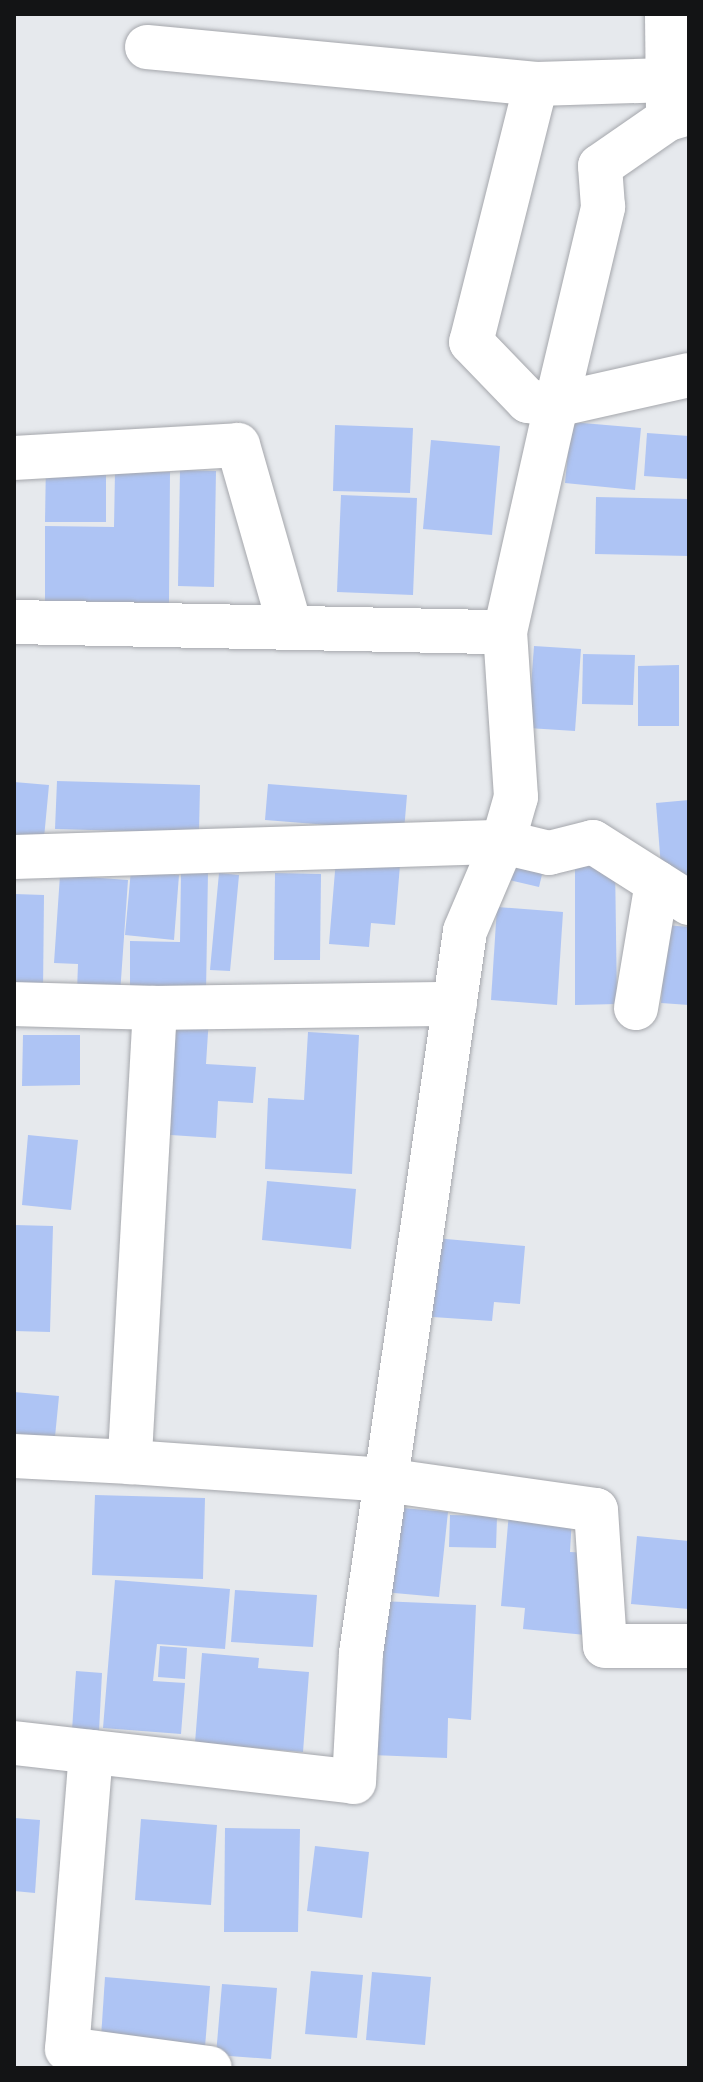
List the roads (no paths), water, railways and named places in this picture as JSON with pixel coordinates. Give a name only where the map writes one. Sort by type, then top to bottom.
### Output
[{"type":"street","points":[[667,14],[675,104]]},
{"type":"street","points":[[147,47],[536,84],[675,104]]},
{"type":"street","points":[[536,84],[471,342],[528,401],[556,405],[689,375]]},
{"type":"street","points":[[14,1743],[354,1782],[361,1653],[465,931],[503,842],[516,797],[505,632],[603,207],[600,166],[675,104]]},
{"type":"street","points":[[14,458],[238,445],[290,626]]},
{"type":"street","points":[[14,622],[505,632]]},
{"type":"street","points":[[14,857],[503,842],[549,853],[593,842],[673,893],[636,1008]]},
{"type":"street","points":[[14,1004],[155,1008],[455,1004]]},
{"type":"street","points":[[130,1462],[155,1008]]},
{"type":"street","points":[[14,1456],[385,1480],[596,1510],[605,1646],[689,1646]]},
{"type":"street","points":[[91,1752],[67,2049],[210,2068]]}]
